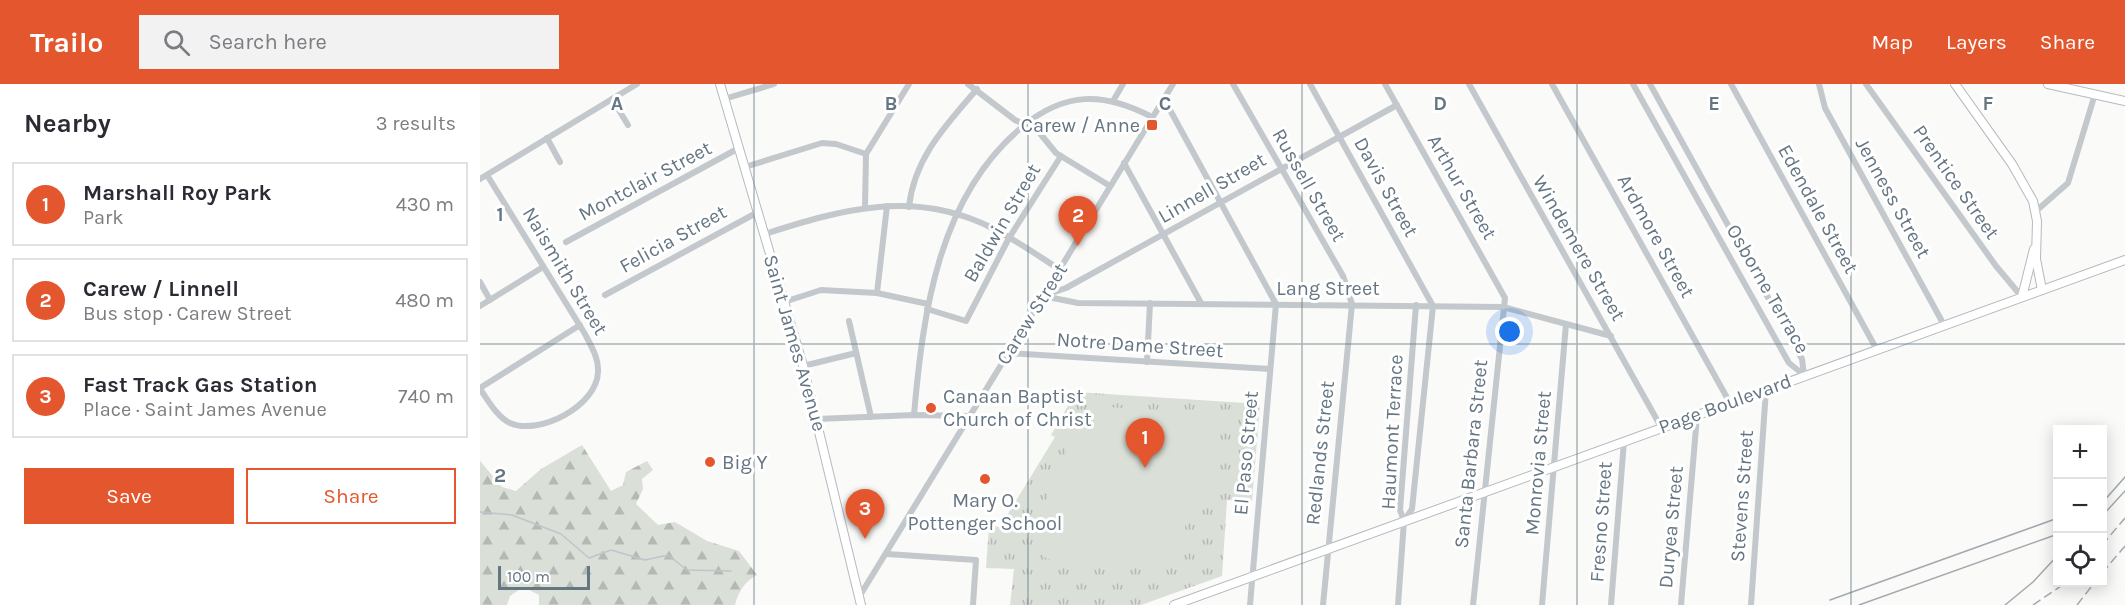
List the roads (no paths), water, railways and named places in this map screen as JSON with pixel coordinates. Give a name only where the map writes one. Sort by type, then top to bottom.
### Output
[{"type":"main road","name":"Saint James Avenue","points":[[720,84],[803,366],[860,601]]},
{"type":"main road","points":[[1955,84],[2012,165],[2033,201],[2042,290]]},
{"type":"main road","points":[[2048,84],[2125,101]]},
{"type":"main road","points":[[2022,297],[2036,245]]},
{"type":"main road","name":"Page Boulevard","points":[[1174,605],[1328,547],[2125,260]]},
{"type":"main road","name":"Carew Street","points":[[853,605],[860,601]]},
{"type":"street","name":"Naismith Street","points":[[480,388],[496,412],[508,423],[527,428],[544,426],[585,400],[592,392],[599,374],[597,358],[543,267],[483,177],[637,84]]},
{"type":"street","points":[[724,99],[774,84]]},
{"type":"street","points":[[968,84],[1015,120],[1038,131],[1051,150],[1110,186]]},
{"type":"street","points":[[1113,101],[1123,84]]},
{"type":"street","name":"Carew Street","points":[[860,601],[1007,353],[1173,84]]},
{"type":"street","name":"Russell Street","points":[[1233,84],[1343,276],[1352,304]]},
{"type":"street","name":"Davis Street","points":[[1310,84],[1433,306]]},
{"type":"street","name":"Arthur Street","points":[[1385,84],[1503,291],[1505,298],[1503,307]]},
{"type":"street","name":"Windemere Street","points":[[1469,84],[1661,427]]},
{"type":"street","name":"Ardmore Street","points":[[1552,84],[1730,403]]},
{"type":"street","name":"Osborne Terrace","points":[[1633,84],[1789,363],[1804,375]]},
{"type":"street","name":"Osborne Terrace","points":[[1650,84],[1802,359],[1804,375]]},
{"type":"street","name":"Edendale Street","points":[[1731,84],[1877,350]]},
{"type":"street","name":"Jenness Street","points":[[1819,84],[1825,108],[1944,325]]},
{"type":"street","name":"Prentice Street","points":[[1866,84],[1995,266],[2022,297]]},
{"type":"street","points":[[865,207],[866,154],[906,87]]},
{"type":"street","points":[[909,207],[912,182],[922,160],[977,89]]},
{"type":"street","points":[[2035,212],[2068,183],[2095,94]]},
{"type":"street","points":[[612,99],[628,125]]},
{"type":"street","points":[[914,415],[920,343],[927,306],[957,215],[988,161],[1025,124],[1042,111],[1067,101],[1092,99],[1113,101],[1152,117]]},
{"type":"street","points":[[1164,99],[1276,304]]},
{"type":"street","name":"Linnell Street","points":[[1043,296],[1066,288],[1397,105]]},
{"type":"street","points":[[1650,116],[1663,109]]},
{"type":"street","points":[[1659,132],[1672,124]]},
{"type":"street","points":[[547,138],[560,162]]},
{"type":"street","points":[[744,167],[822,143],[836,144],[866,154]]},
{"type":"street","name":"Montclair Street","points":[[566,242],[739,148]]},
{"type":"street","name":"Baldwin Street","points":[[927,306],[966,321],[1009,238],[1060,156]]},
{"type":"street","points":[[1124,163],[1201,303]]},
{"type":"street","points":[[1687,181],[1700,175]]},
{"type":"street","points":[[1696,198],[1709,192]]},
{"type":"street","points":[[877,292],[887,206]]},
{"type":"street","points":[[765,234],[865,207],[909,207],[957,215],[991,228],[1059,269]]},
{"type":"street","name":"Felicia Street","points":[[605,295],[758,212]]},
{"type":"street","points":[[1726,249],[1738,243]]},
{"type":"street","points":[[1734,265],[1747,259]]},
{"type":"street","points":[[480,306],[543,267]]},
{"type":"street","points":[[480,282],[490,300]]},
{"type":"street","points":[[784,302],[820,290],[877,292],[927,306]]},
{"type":"street","name":"Lang Street","points":[[1043,296],[1078,303],[1503,307],[1611,336]]},
{"type":"street","points":[[1147,362],[1150,303]]},
{"type":"street","name":"El Paso Street","points":[[1250,605],[1276,304]]},
{"type":"street","name":"Redlands Street","points":[[1323,605],[1352,304]]},
{"type":"street","name":"Haumont Terrace","points":[[1404,521],[1400,510],[1416,305]]},
{"type":"street","name":"Haumont Terrace","points":[[1404,521],[1412,509],[1433,306]]},
{"type":"street","name":"Santa Barbara Street","points":[[1473,605],[1503,307]]},
{"type":"street","points":[[849,321],[871,417]]},
{"type":"street","points":[[1770,327],[1782,322]]},
{"type":"street","name":"Monrovia Street","points":[[1542,605],[1566,324]]},
{"type":"street","points":[[480,388],[580,326]]},
{"type":"street","points":[[803,366],[856,353]]},
{"type":"street","name":"Notre Dame Street","points":[[1007,353],[1270,369]]},
{"type":"street","name":"Stevens Street","points":[[1751,605],[1766,390]]},
{"type":"street","points":[[1409,402],[1422,403]]},
{"type":"street","points":[[817,419],[914,415],[969,416]]},
{"type":"street","name":"Duryea Street","points":[[1681,605],[1697,416]]},
{"type":"street","name":"Fresno Street","points":[[1611,605],[1624,441]]},
{"type":"street","points":[[1398,605],[1404,521]]},
{"type":"street","points":[[886,554],[976,560],[974,605]]},
{"type":"waterway","points":[[480,512],[512,515],[561,534],[589,558],[611,550],[645,560],[668,555],[687,570],[731,571]]},
{"type":"tram line","points":[[2107,497],[2125,477]]},
{"type":"tram line","points":[[2107,511],[2125,491]]},
{"type":"tram line","points":[[1830,600],[2053,520]]},
{"type":"tram line","points":[[1859,605],[2053,536]]},
{"type":"tram line","points":[[2005,605],[2033,582],[2053,560]]},
{"type":"railway","points":[[2107,539],[2125,518]]},
{"type":"railway","points":[[2107,567],[2125,546]]},
{"type":"railway","points":[[2033,605],[2060,587]]},
{"type":"railway","points":[[2077,605],[2091,587]]},
{"type":"place","name":"Carew / Anne","points":[[1152,125]]},
{"type":"place","name":"Carew / Linnell","points":[[1078,246]]},
{"type":"place","name":"Canaan Baptist Church of Christ","points":[[931,408]]},
{"type":"place","name":"Big Y","points":[[710,462]]},
{"type":"place","name":"Marshall Roy Park","points":[[1145,468]]},
{"type":"place","name":"Mary O. Pottenger School","points":[[985,479]]},
{"type":"place","name":"Fast Track Gas Station","points":[[865,539]]}]
